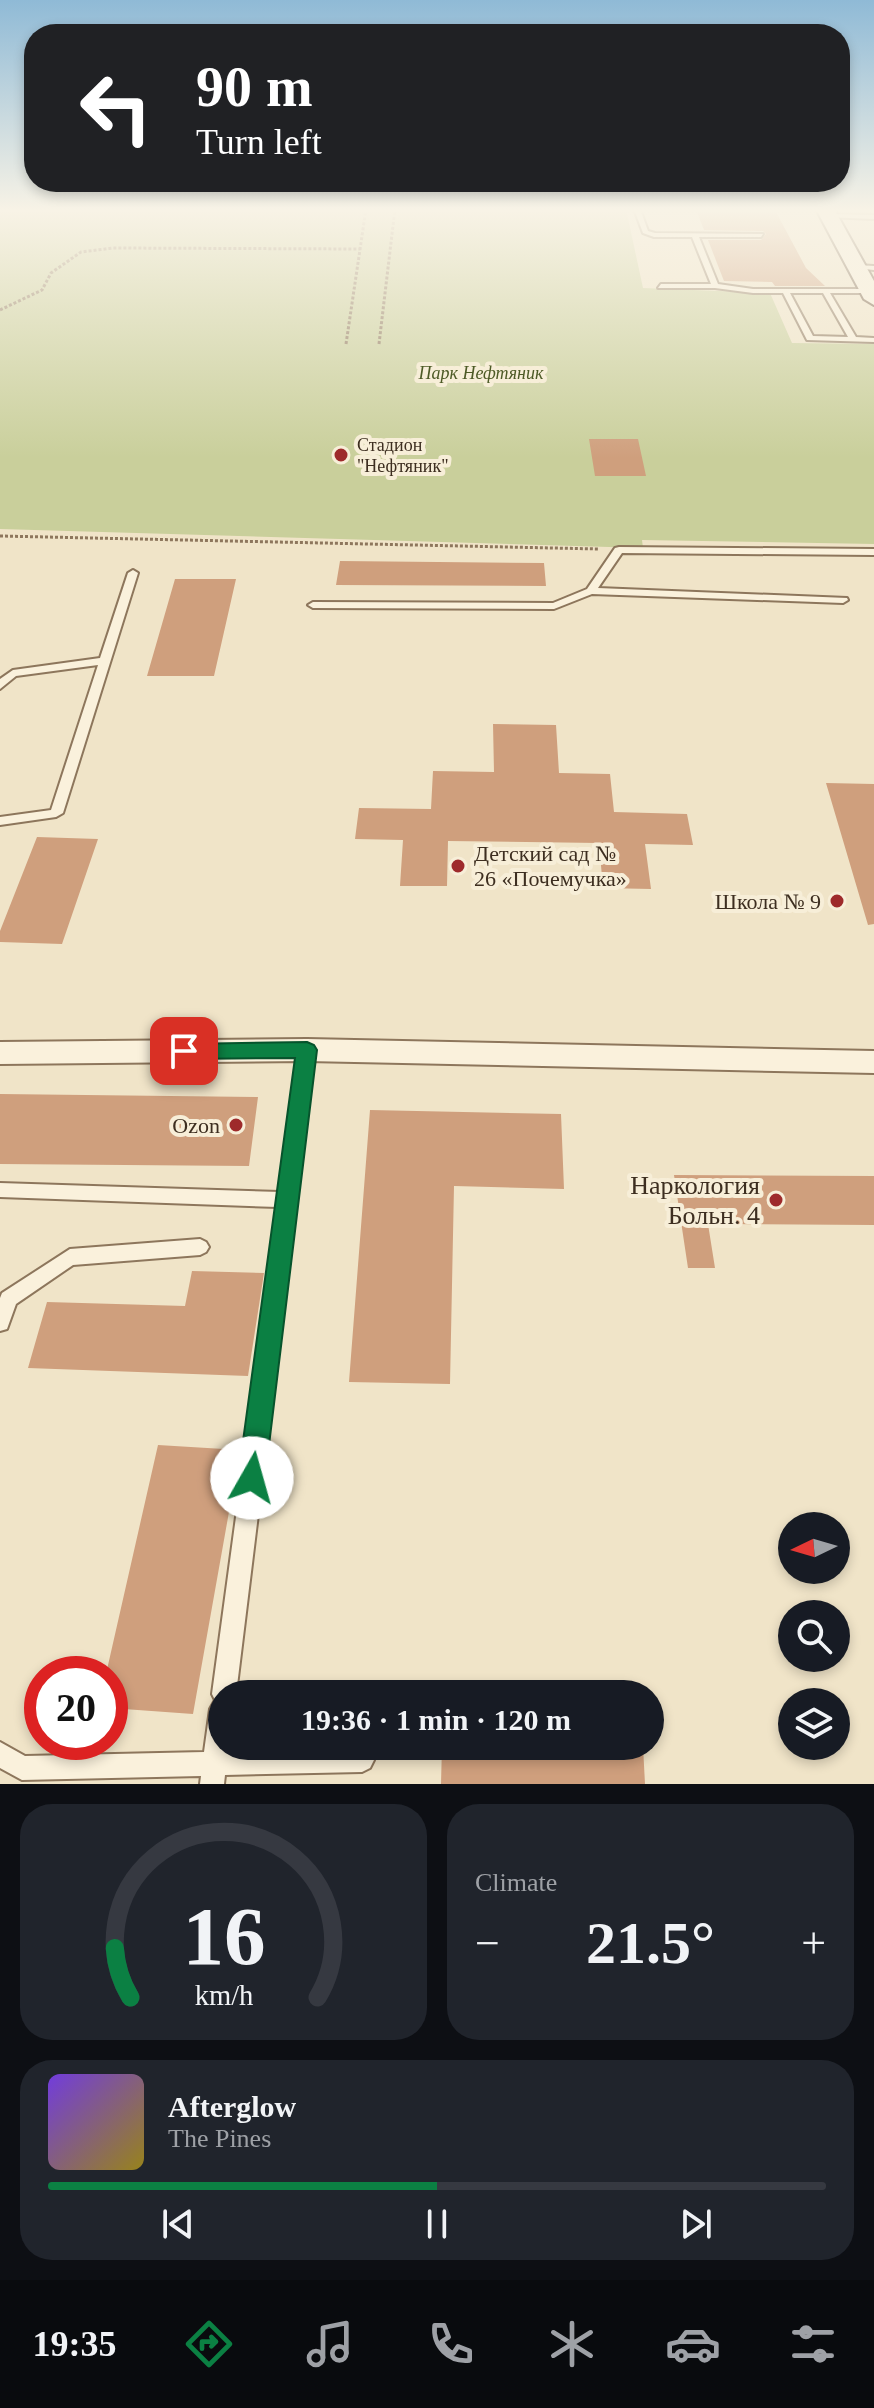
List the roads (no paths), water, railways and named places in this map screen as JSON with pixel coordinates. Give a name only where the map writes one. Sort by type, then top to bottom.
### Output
[{"type":"street","points":[[0,1053],[307,1050],[874,1062]]},
{"type":"lane","points":[[786,292],[807,336],[874,340]]},
{"type":"lane","points":[[826,292],[853,339]]},
{"type":"lane","points":[[840,292],[872,295]]},
{"type":"lane","points":[[591,591],[619,550],[874,552]]},
{"type":"lane","points":[[0,821],[56,813],[133,573]]},
{"type":"lane","points":[[313,605],[554,606],[591,591],[843,600]]},
{"type":"lane","points":[[0,685],[13,673],[104,661]]},
{"type":"lane","points":[[226,1680],[307,1050]]},
{"type":"lane","points":[[0,1190],[287,1200]]},
{"type":"lane","points":[[0,1323],[9,1299],[70,1257],[200,1247]]},
{"type":"lane","points":[[0,1754],[22,1768],[214,1774],[362,1760]]},
{"type":"place","name":"Стадион \"Нефтяник\"","points":[[341,455]]},
{"type":"place","name":"Детский сад № 26 «Почемучка»","points":[[458,866]]},
{"type":"place","name":"Школа № 9","points":[[837,901]]},
{"type":"place","name":"Ozon","points":[[236,1125]]},
{"type":"place","name":"Наркология Больн. 4","points":[[776,1200]]},
{"type":"park label","name":"Парк Нефтяник","points":[[481,373]]}]
